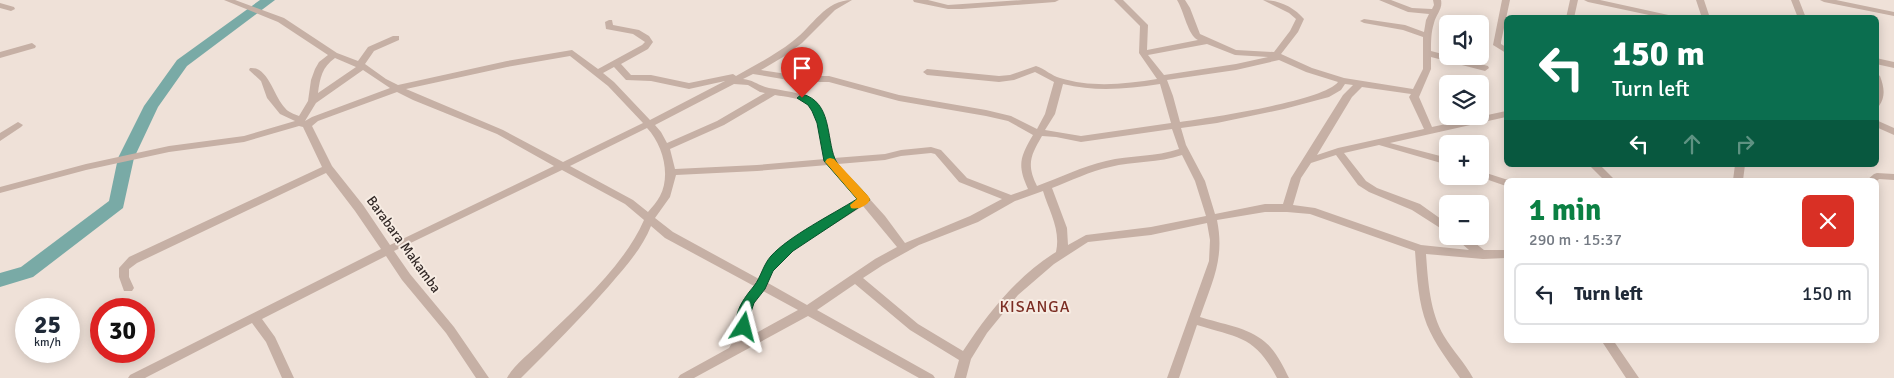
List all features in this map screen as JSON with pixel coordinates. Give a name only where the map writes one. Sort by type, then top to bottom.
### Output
[{"type":"street","points":[[228,0],[282,20],[334,55],[361,65],[383,81],[416,98],[500,132],[559,166],[629,202],[669,235],[901,361],[928,378]]},
{"type":"street","points":[[134,378],[388,250],[649,124],[732,81],[793,45],[812,30],[832,8],[848,0]]},
{"type":"street","points":[[917,0],[950,4],[1011,5],[1055,0]]},
{"type":"street","points":[[1118,0],[1144,25],[1143,53],[1162,79],[1178,126],[1184,151],[1196,170],[1217,249],[1173,378]]},
{"type":"street","points":[[1181,0],[1188,12],[1193,32],[1207,42],[1245,54],[1278,56],[1309,70],[1343,81],[1416,92]]},
{"type":"street","points":[[927,72],[999,79],[1011,78],[1036,69],[1059,82],[1103,88],[1239,67],[1278,56],[1300,19],[1292,11],[1266,0]]},
{"type":"street","points":[[1383,0],[1411,10],[1434,12]]},
{"type":"street","points":[[1430,130],[1416,103],[1416,92],[1422,83],[1427,69],[1426,36],[1438,5],[1437,0]]},
{"type":"street","points":[[1504,49],[1497,45],[1496,42],[1506,0]]},
{"type":"street","points":[[1571,15],[1574,0]]},
{"type":"street","points":[[1588,0],[1607,2],[1649,15]]},
{"type":"street","points":[[1700,0],[1705,15]]},
{"type":"street","points":[[1795,0],[1801,15]]},
{"type":"street","points":[[1824,0],[1894,14]]},
{"type":"street","points":[[1877,0],[1882,11]]},
{"type":"street","points":[[0,5],[12,9]]},
{"type":"street","points":[[1364,21],[1405,28],[1426,36]]},
{"type":"street","points":[[598,73],[645,47],[649,42],[646,37],[632,30],[609,27],[609,22]]},
{"type":"street","points":[[313,101],[361,65],[371,50],[396,38]]},
{"type":"street","points":[[1143,53],[1207,42]]},
{"type":"street","points":[[0,55],[32,46]]},
{"type":"street","points":[[1220,47],[1239,67]]},
{"type":"street","points":[[0,190],[86,166],[169,149],[244,139],[315,119],[398,88],[565,53],[576,55],[622,95],[649,124],[665,147],[671,172],[665,197],[649,219],[638,242],[615,273],[587,304],[513,378]]},
{"type":"street","points":[[1427,53],[1485,68]]},
{"type":"street","points":[[302,122],[313,101],[320,65],[334,55]]},
{"type":"street","points":[[1879,62],[1894,65]]},
{"type":"street","points":[[615,63],[630,78],[651,78],[682,86],[697,85],[747,73],[800,79],[825,78],[899,98],[1011,119],[1037,133],[1056,134],[1081,139],[1217,120],[1311,100],[1326,95],[1338,88],[1343,81]]},
{"type":"street","points":[[253,70],[265,80],[272,98],[283,112],[302,122]]},
{"type":"street","points":[[732,81],[750,82],[773,92],[798,96],[812,103],[822,123],[830,161],[865,200],[903,248]]},
{"type":"street","points":[[1034,190],[1027,176],[1026,155],[1037,133],[1050,114],[1059,82]]},
{"type":"street","points":[[1287,208],[1296,178],[1348,95],[1359,84]]},
{"type":"street","points":[[665,147],[702,134],[743,112],[773,92]]},
{"type":"street","points":[[1308,161],[1338,151],[1504,114]]},
{"type":"street","name":"Barabara Makamba","points":[[302,122],[328,168],[388,250],[406,278],[450,330],[483,378]]},
{"type":"street","points":[[1879,124],[1894,132]]},
{"type":"street","points":[[0,138],[18,125]]},
{"type":"street","points":[[1380,142],[1400,150],[1439,159]]},
{"type":"street","points":[[671,172],[757,168],[934,150],[940,153],[963,180],[1011,200]]},
{"type":"street","points":[[684,378],[807,311],[903,248],[974,219],[1034,190],[1106,164],[1172,155],[1184,151]]},
{"type":"street","points":[[1338,151],[1362,183],[1373,190],[1416,207],[1439,223]]},
{"type":"street","points":[[1596,167],[1608,178]]},
{"type":"street","points":[[128,288],[124,277],[124,268],[133,260],[328,168]]},
{"type":"street","points":[[1874,178],[1877,176],[1893,175]]},
{"type":"street","points":[[1489,177],[1504,182]]},
{"type":"street","points":[[1046,186],[1062,228],[1064,245],[1061,254]]},
{"type":"street","points":[[734,351],[744,333],[744,311],[761,286],[768,269],[788,248],[865,200]]},
{"type":"street","points":[[960,378],[966,358],[982,330],[1014,292],[1061,254],[1086,239],[1151,230],[1265,208],[1287,208],[1311,211],[1420,249],[1454,254],[1504,254]]},
{"type":"street","points":[[1469,245],[1482,255]]},
{"type":"street","points":[[1420,249],[1427,302],[1433,325],[1451,356],[1467,378]]},
{"type":"street","points":[[856,278],[914,327],[966,358]]},
{"type":"street","points":[[254,317],[271,340],[288,378]]},
{"type":"street","points":[[1194,320],[1243,335],[1260,344],[1283,378]]},
{"type":"street","points":[[1609,343],[1633,378]]},
{"type":"waterway","points":[[0,280],[27,272],[117,204],[126,158],[151,106],[182,63],[268,0]]},
{"type":"slow traffic","points":[[830,162],[841,171],[865,200],[855,205]]},
{"type":"district","name":"KISANGA","points":[[1035,306]]},
{"type":"route","points":[[744,327],[744,311],[761,286],[761,282],[768,269],[777,258],[788,248],[865,200],[841,171],[830,161],[822,123],[817,111],[812,103],[802,98]]}]
